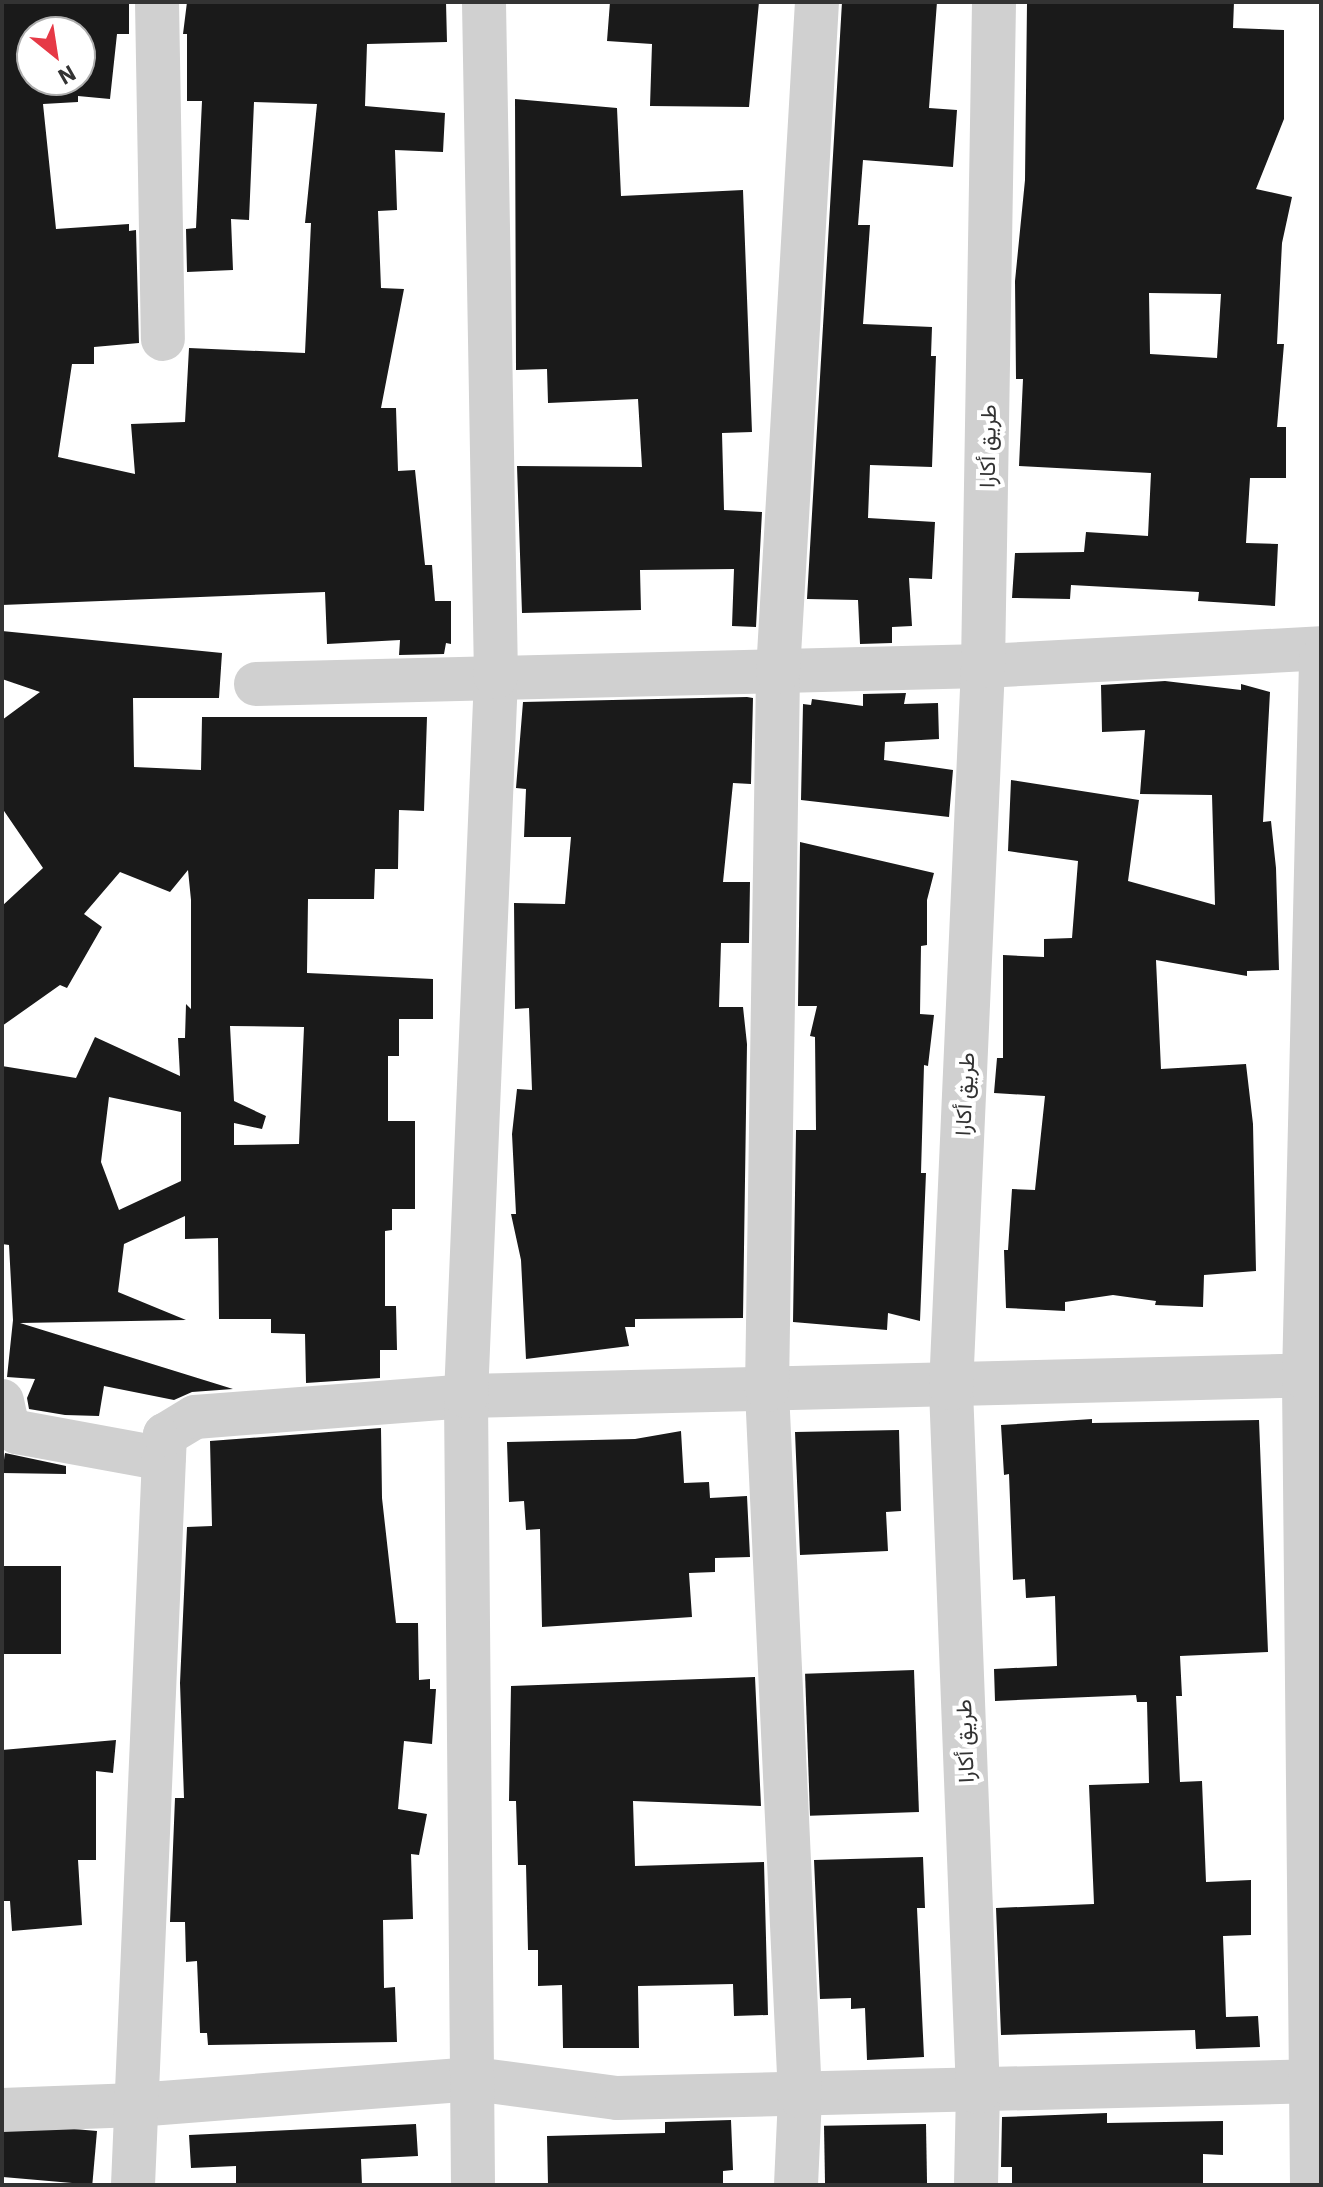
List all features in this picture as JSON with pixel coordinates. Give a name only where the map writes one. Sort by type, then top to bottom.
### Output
[{"type":"street","points":[[157,2],[163,339]]},
{"type":"street","points":[[473,2185],[466,1396],[496,677],[484,2]]},
{"type":"street","points":[[796,2185],[800,2096],[767,1390],[778,672],[817,2]]},
{"type":"street","name":"طريق أكارا","points":[[976,2185],[978,2092],[951,1388],[983,666],[994,2]]},
{"type":"street","points":[[256,684],[983,666],[1321,648]]},
{"type":"street","points":[[1312,2185],[1318,2081],[1312,1376],[1321,659]]},
{"type":"street","points":[[133,2185],[165,1435],[195,1417],[466,1396],[951,1388],[1312,1376]]},
{"type":"street","points":[[2,1401],[7,1424],[17,1432],[164,1459]]},
{"type":"street","points":[[2,2110],[136,2105],[474,2079],[617,2098],[978,2092],[1318,2081]]},
{"type":"building","points":[[2,2],[129,2],[129,34],[117,34],[110,99],[78,96],[78,102],[43,104],[56,229],[129,224],[129,231],[136,230],[139,343],[94,347],[94,364],[72,364],[58,457],[135,474],[131,424],[185,422],[189,348],[305,353],[311,223],[305,223],[317,104],[254,102],[249,220],[231,219],[233,270],[187,272],[186,229],[196,228],[202,101],[187,101],[187,34],[183,34],[187,2],[446,2],[447,42],[367,44],[365,106],[445,113],[443,152],[395,150],[397,210],[378,211],[381,288],[404,289],[381,408],[396,408],[398,471],[415,470],[425,565],[432,565],[435,601],[451,601],[451,644],[446,643],[444,654],[399,655],[400,640],[327,644],[325,592],[2,605]]},
{"type":"building","points":[[610,2],[759,2],[749,107],[650,106],[652,44],[607,41]]},
{"type":"building","points":[[842,2],[937,2],[929,108],[957,110],[953,167],[863,160],[858,225],[870,225],[863,324],[932,327],[931,356],[936,356],[932,467],[870,465],[868,518],[935,522],[932,579],[909,578],[912,626],[892,627],[892,643],[860,644],[858,600],[807,599]]},
{"type":"building","points":[[1027,2],[1234,2],[1233,28],[1284,30],[1284,119],[1256,189],[1292,197],[1282,243],[1277,344],[1284,344],[1277,427],[1286,427],[1286,478],[1250,478],[1246,543],[1278,544],[1275,606],[1198,601],[1199,592],[1071,585],[1070,599],[1012,598],[1015,553],[1084,552],[1086,532],[1148,536],[1151,473],[1019,466],[1023,379],[1016,379],[1015,281],[1025,180]],"holes":[[[1149,293],[1221,294],[1217,358],[1150,354]]]},
{"type":"building","points":[[515,99],[617,108],[621,196],[743,190],[752,432],[722,433],[724,510],[762,512],[756,627],[732,626],[734,569],[640,570],[641,610],[522,613],[517,466],[642,467],[638,399],[548,403],[547,369],[516,370]]},
{"type":"building","points":[[2,631],[222,653],[219,698],[133,698],[134,767],[201,770],[202,717],[427,717],[424,811],[399,810],[398,869],[375,869],[374,899],[308,899],[307,973],[433,979],[433,1019],[399,1019],[399,1056],[388,1056],[388,1121],[415,1121],[415,1209],[392,1209],[392,1230],[385,1231],[385,1306],[396,1306],[397,1350],[380,1350],[380,1378],[306,1383],[305,1334],[271,1333],[271,1319],[219,1319],[218,1238],[185,1239],[185,1216],[124,1244],[118,1292],[186,1320],[20,1323],[233,1389],[192,1392],[174,1400],[104,1386],[99,1416],[65,1415],[29,1409],[27,1398],[35,1379],[7,1377],[13,1320],[9,1245],[2,1244],[2,1066],[76,1078],[95,1037],[180,1076],[178,1038],[185,1038],[186,1004],[191,1009],[191,900],[188,870],[170,892],[120,872],[84,914],[102,927],[67,988],[60,985],[2,1026],[2,906],[43,868],[2,808],[2,720],[40,692],[2,679]],"holes":[[[230,1026],[304,1027],[299,1144],[234,1145],[234,1123],[262,1129],[266,1116],[234,1101]],[[109,1097],[181,1112],[181,1181],[119,1210],[101,1162]]]},
{"type":"building","points":[[1165,681],[1241,690],[1241,684],[1270,692],[1263,822],[1271,821],[1276,868],[1279,970],[1247,971],[1247,976],[1156,960],[1161,1069],[1246,1064],[1253,1124],[1256,1271],[1204,1275],[1203,1307],[1155,1305],[1156,1301],[1113,1295],[1065,1302],[1065,1311],[1006,1308],[1004,1250],[1008,1250],[1012,1189],[1035,1190],[1045,1096],[994,1093],[997,1058],[1003,1058],[1003,955],[1044,957],[1044,939],[1072,938],[1078,861],[1008,851],[1011,780],[1139,800],[1128,881],[1215,905],[1212,795],[1140,794],[1145,730],[1102,732],[1101,685]]},
{"type":"building","points":[[906,693],[904,704],[938,703],[939,739],[885,742],[884,760],[953,770],[949,817],[801,800],[803,704],[811,705],[812,699],[863,706],[863,694]]},
{"type":"building","points":[[753,698],[751,784],[733,783],[723,882],[750,882],[749,943],[721,943],[719,1007],[743,1007],[747,1044],[743,1318],[635,1319],[635,1327],[625,1327],[629,1346],[526,1359],[521,1260],[511,1214],[516,1214],[512,1134],[517,1089],[532,1090],[529,1008],[515,1009],[514,903],[565,904],[571,837],[524,837],[526,789],[516,788],[523,702]]},
{"type":"building","points":[[800,842],[934,873],[927,900],[927,945],[921,946],[920,1014],[934,1015],[928,1066],[924,1065],[921,1173],[926,1173],[920,1321],[888,1313],[887,1330],[793,1322],[796,1130],[816,1130],[815,1037],[810,1036],[817,1006],[798,1006]]},
{"type":"building","points":[[1092,1419],[1092,1423],[1259,1420],[1268,1652],[1180,1656],[1182,1696],[1176,1696],[1180,1782],[1202,1781],[1206,1882],[1251,1880],[1251,1935],[1223,1936],[1226,2017],[1258,2016],[1260,2047],[1196,2049],[1195,2030],[1001,2035],[996,1908],[1094,1904],[1089,1785],[1149,1783],[1147,1702],[1137,1702],[1136,1695],[995,1701],[994,1669],[1057,1666],[1055,1596],[1026,1598],[1025,1579],[1013,1580],[1009,1474],[1004,1475],[1001,1425]]},
{"type":"building","points":[[381,1428],[382,1498],[396,1623],[418,1623],[419,1680],[430,1679],[430,1689],[436,1689],[432,1744],[404,1741],[398,1809],[427,1814],[419,1855],[411,1854],[413,1919],[383,1920],[384,1988],[395,1987],[397,2042],[208,2045],[207,2033],[200,2033],[197,1961],[186,1962],[185,1922],[170,1922],[175,1798],[184,1798],[180,1683],[187,1527],[212,1526],[210,1441]]},
{"type":"building","points":[[899,1430],[901,1511],[886,1512],[888,1551],[800,1555],[795,1432]]},
{"type":"building","points":[[681,1431],[684,1483],[709,1482],[710,1498],[747,1496],[750,1557],[715,1558],[715,1572],[689,1573],[692,1617],[542,1627],[540,1529],[526,1530],[524,1501],[509,1502],[507,1442],[635,1439]]},
{"type":"building","points":[[5,1453],[66,1466],[66,1474],[2,1473]]},
{"type":"building","points":[[2,1566],[61,1566],[61,1654],[2,1654]]},
{"type":"building","points":[[914,1670],[919,1812],[810,1816],[805,1674]]},
{"type":"building","points":[[755,1677],[761,1806],[633,1801],[635,1866],[764,1862],[768,2015],[734,2016],[733,1984],[638,1986],[639,2048],[563,2048],[562,1985],[538,1986],[538,1950],[528,1950],[526,1865],[518,1865],[516,1801],[509,1801],[511,1686]]},
{"type":"building","points":[[116,1740],[113,1773],[96,1771],[96,1860],[78,1860],[82,1925],[12,1931],[10,1901],[2,1901],[2,1750]]},
{"type":"building","points":[[923,1857],[925,1908],[917,1908],[924,2057],[867,2060],[865,2008],[851,2009],[851,1998],[820,1999],[814,1860]]},
{"type":"building","points":[[1107,2113],[1107,2123],[1223,2121],[1223,2155],[1203,2154],[1203,2184],[1012,2185],[1012,2167],[1001,2167],[1002,2117]]},
{"type":"building","points":[[731,2120],[733,2170],[723,2171],[723,2185],[548,2185],[547,2136],[665,2133],[665,2122]]},
{"type":"building","points":[[2,2123],[97,2131],[92,2185],[2,2177]]},
{"type":"building","points":[[416,2124],[418,2156],[361,2159],[362,2185],[236,2185],[236,2166],[191,2168],[189,2135]]},
{"type":"building","points":[[926,2124],[927,2185],[825,2185],[824,2126]]}]
